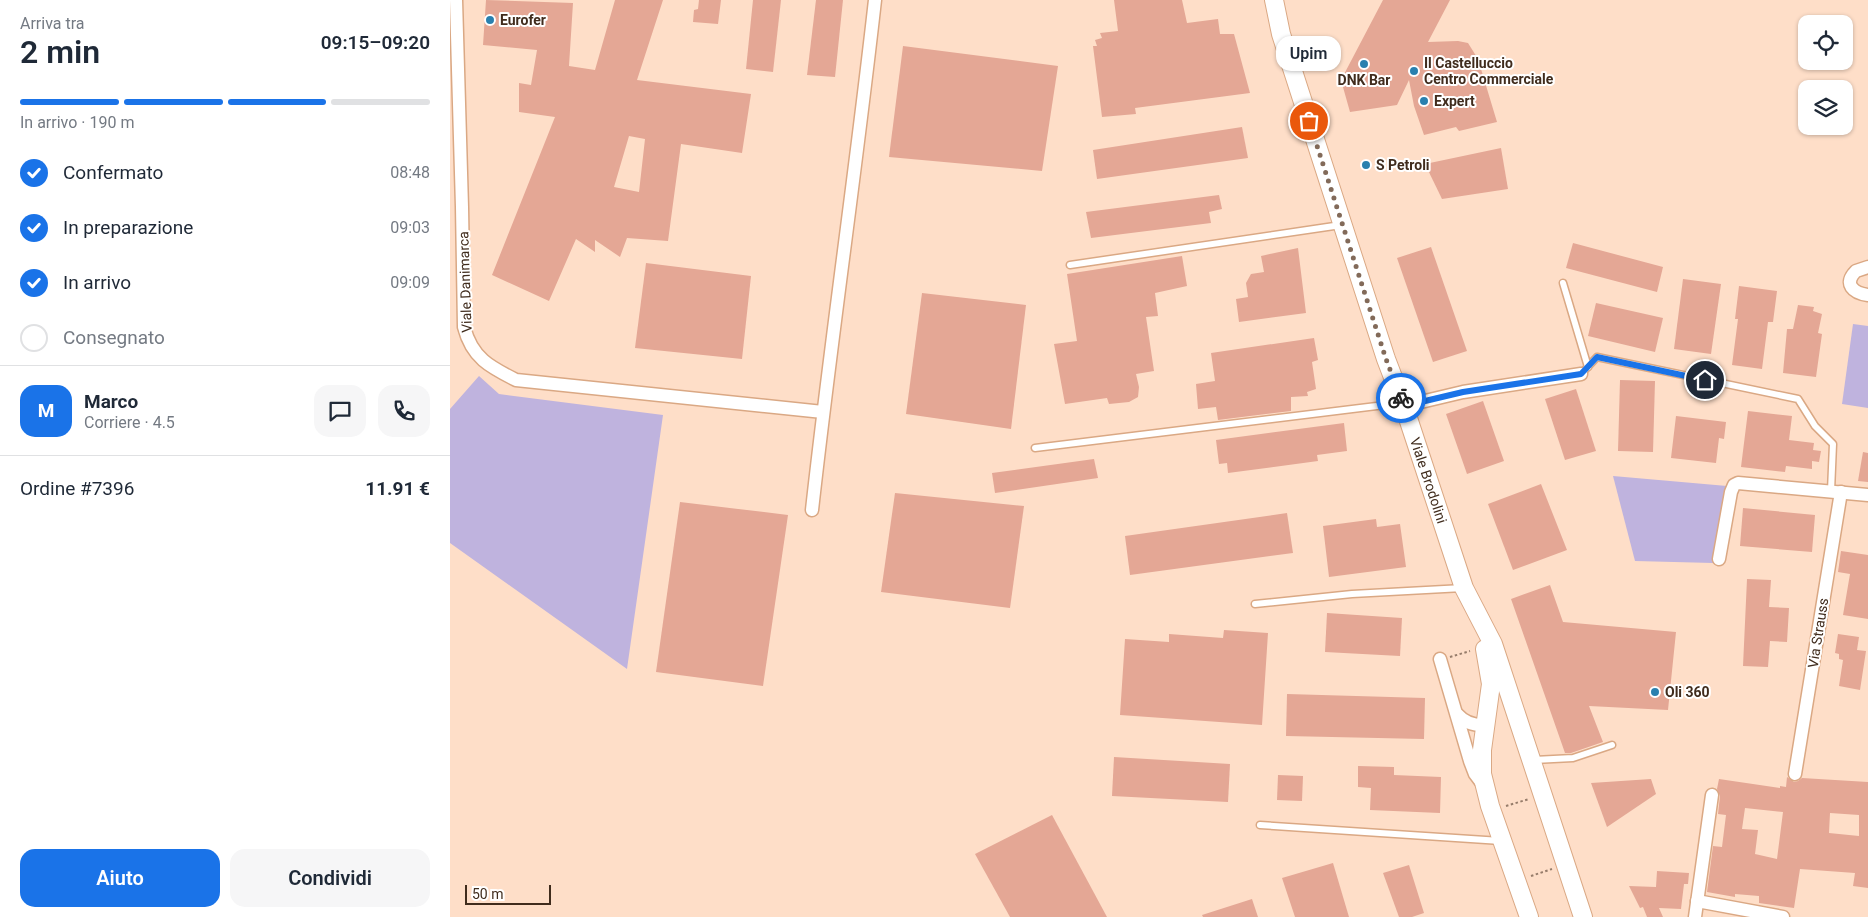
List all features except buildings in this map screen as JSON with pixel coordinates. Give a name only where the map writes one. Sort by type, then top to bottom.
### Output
[{"type":"street","name":"Viale Danimarca","points":[[456,0],[464,318],[468,342],[475,352],[485,363],[516,380],[823,412]]},
{"type":"street","points":[[812,510],[875,0]]},
{"type":"street","name":"Viale Brodolini","points":[[1274,0],[1281,34],[1386,359],[1403,404],[1464,588],[1493,644],[1583,917]]},
{"type":"street","points":[[1868,267],[1856,271],[1850,281],[1855,292],[1868,295]]},
{"type":"street","points":[[1403,404],[1585,370]]},
{"type":"street","points":[[1719,559],[1731,492],[1734,485],[1738,483],[1868,495]]},
{"type":"street","name":"Via Strauss","points":[[1795,774],[1836,491]]},
{"type":"street","name":"Viale Brodolini","points":[[1479,617],[1491,684],[1482,758],[1482,774],[1502,842],[1529,917]]},
{"type":"street","points":[[1440,659],[1475,774],[1484,786]]},
{"type":"street","points":[[1457,714],[1472,724],[1486,725]]},
{"type":"street","points":[[1695,917],[1712,795]]},
{"type":"street","points":[[1697,901],[1783,917]]},
{"type":"lane","points":[[1070,265],[1343,225]]},
{"type":"lane","points":[[1564,283],[1585,370]]},
{"type":"lane","name":"Via Strauss","points":[[1585,370],[1597,357],[1798,399],[1816,426],[1833,444],[1836,491]]},
{"type":"lane","points":[[1035,448],[1403,404]]},
{"type":"lane","points":[[1255,604],[1352,594],[1464,588]]},
{"type":"lane","points":[[1532,760],[1573,758],[1612,745]]},
{"type":"lane","points":[[1260,826],[1502,842]]},
{"type":"path","points":[[1440,659],[1484,647]]},
{"type":"path","points":[[1492,811],[1529,799]]},
{"type":"shaded area","points":[[1853,324],[1868,326],[1868,408],[1842,404]]},
{"type":"shaded area","points":[[479,376],[499,394],[663,415],[627,669],[450,543],[450,409]]},
{"type":"shaded area","points":[[1613,476],[1727,486],[1713,563],[1635,561]]},
{"type":"way so far","points":[[1309,121],[1386,359],[1401,398]]},
{"type":"place","name":"Eurofer","points":[[490,20]]},
{"type":"place","name":"DNK Bar","points":[[1364,64]]},
{"type":"place","name":"Il Castelluccio Centro Commerciale","points":[[1414,71]]},
{"type":"place","name":"Expert","points":[[1424,101]]},
{"type":"place","name":"Upim","points":[[1309,121]]},
{"type":"place","name":"S Petroli","points":[[1366,165]]},
{"type":"place","name":"Oli 360","points":[[1655,692]]},
{"type":"route","points":[[1401,398],[1404,406],[1463,392],[1581,374],[1597,357],[1705,380]]}]
